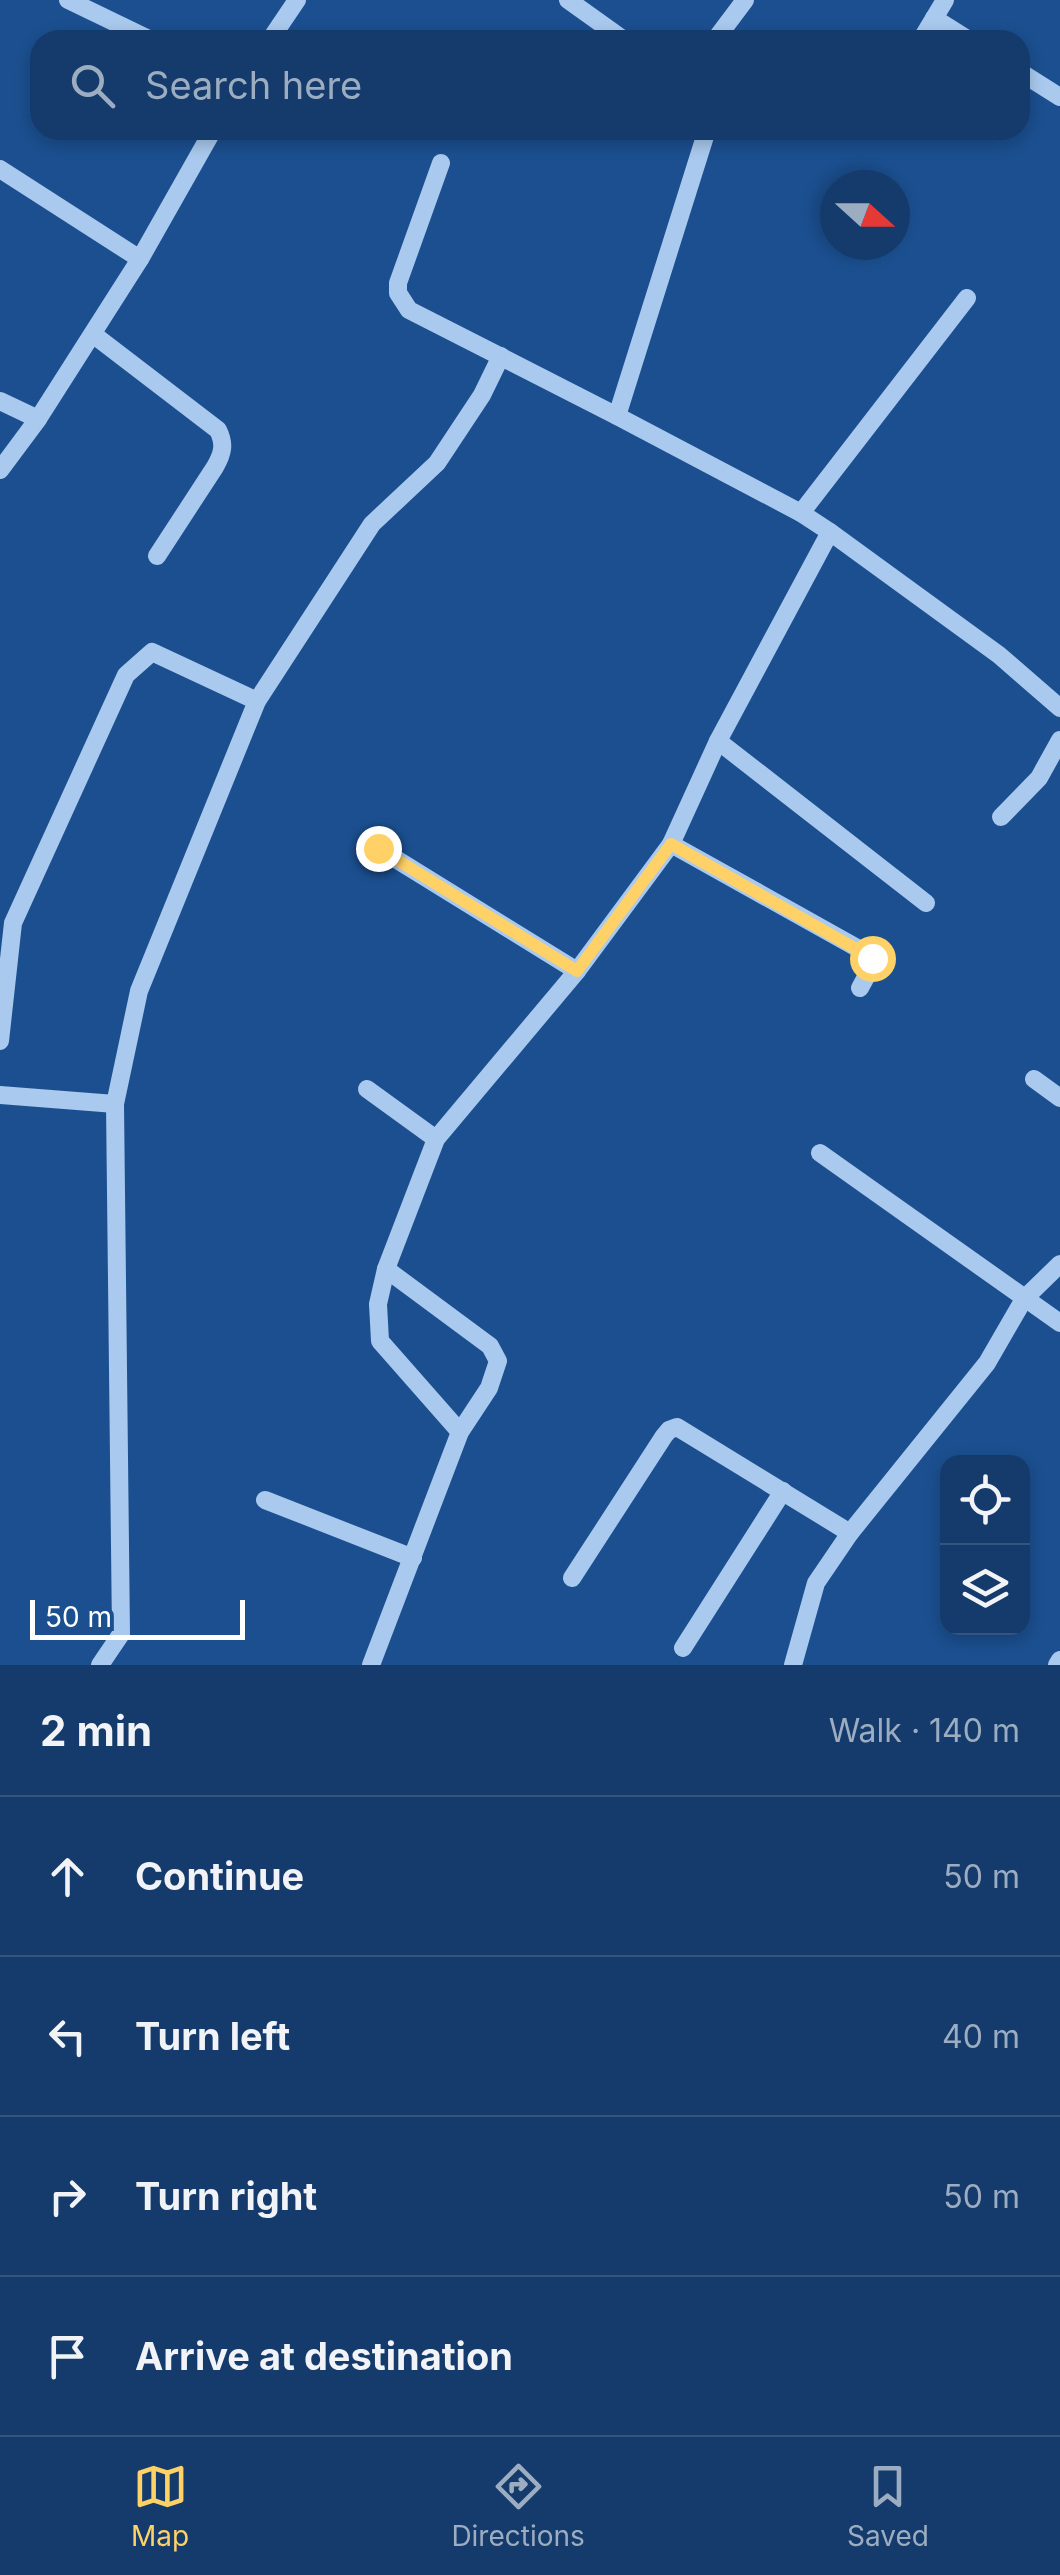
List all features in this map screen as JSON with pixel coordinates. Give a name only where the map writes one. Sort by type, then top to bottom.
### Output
[{"type":"street","points":[[68,0],[130,30]]},
{"type":"street","points":[[277,30],[297,0]]},
{"type":"street","points":[[568,0],[610,30]]},
{"type":"street","points":[[722,30],[745,0]]},
{"type":"street","points":[[927,30],[945,0]]},
{"type":"street","points":[[934,18],[953,30]]},
{"type":"street","points":[[1030,78],[1060,96]]},
{"type":"street","points":[[0,470],[94,334],[207,140]]},
{"type":"street","points":[[617,416],[704,140]]},
{"type":"street","points":[[440,162],[398,282],[398,293],[409,310],[801,513],[998,655],[1060,708]]},
{"type":"street","points":[[0,169],[140,259]]},
{"type":"street","points":[[801,513],[968,298]]},
{"type":"street","points":[[94,334],[218,430],[224,441],[222,455],[157,556]]},
{"type":"street","points":[[100,1665],[121,1634],[115,1104],[139,991],[257,701],[372,524],[437,462],[482,395],[501,356]]},
{"type":"street","points":[[0,400],[38,419]]},
{"type":"street","points":[[460,1432],[380,1341],[378,1304],[386,1269],[436,1139],[577,971],[671,844],[718,741],[830,532]]},
{"type":"street","points":[[0,1040],[13,923],[126,675],[152,652],[257,701]]},
{"type":"street","points":[[1001,817],[1039,778],[1060,740]]},
{"type":"street","points":[[718,741],[926,903]]},
{"type":"street","points":[[671,844],[868,954],[873,964],[860,988]]},
{"type":"street","points":[[378,848],[577,971]]},
{"type":"street","points":[[1034,1079],[1060,1098]]},
{"type":"street","points":[[366,1089],[436,1139]]},
{"type":"street","points":[[0,1094],[115,1104]]},
{"type":"street","points":[[820,1153],[1060,1324]]},
{"type":"street","points":[[793,1665],[816,1583],[850,1533],[987,1364],[1024,1299],[1060,1264]]},
{"type":"street","points":[[371,1665],[460,1432],[489,1388],[498,1361],[490,1346],[386,1269]]},
{"type":"street","points":[[572,1578],[669,1430],[677,1427],[850,1533]]},
{"type":"street","points":[[683,1648],[784,1491]]},
{"type":"street","points":[[266,1500],[413,1558]]},
{"type":"route","points":[[378,848],[577,971],[671,844],[872,958]]}]
